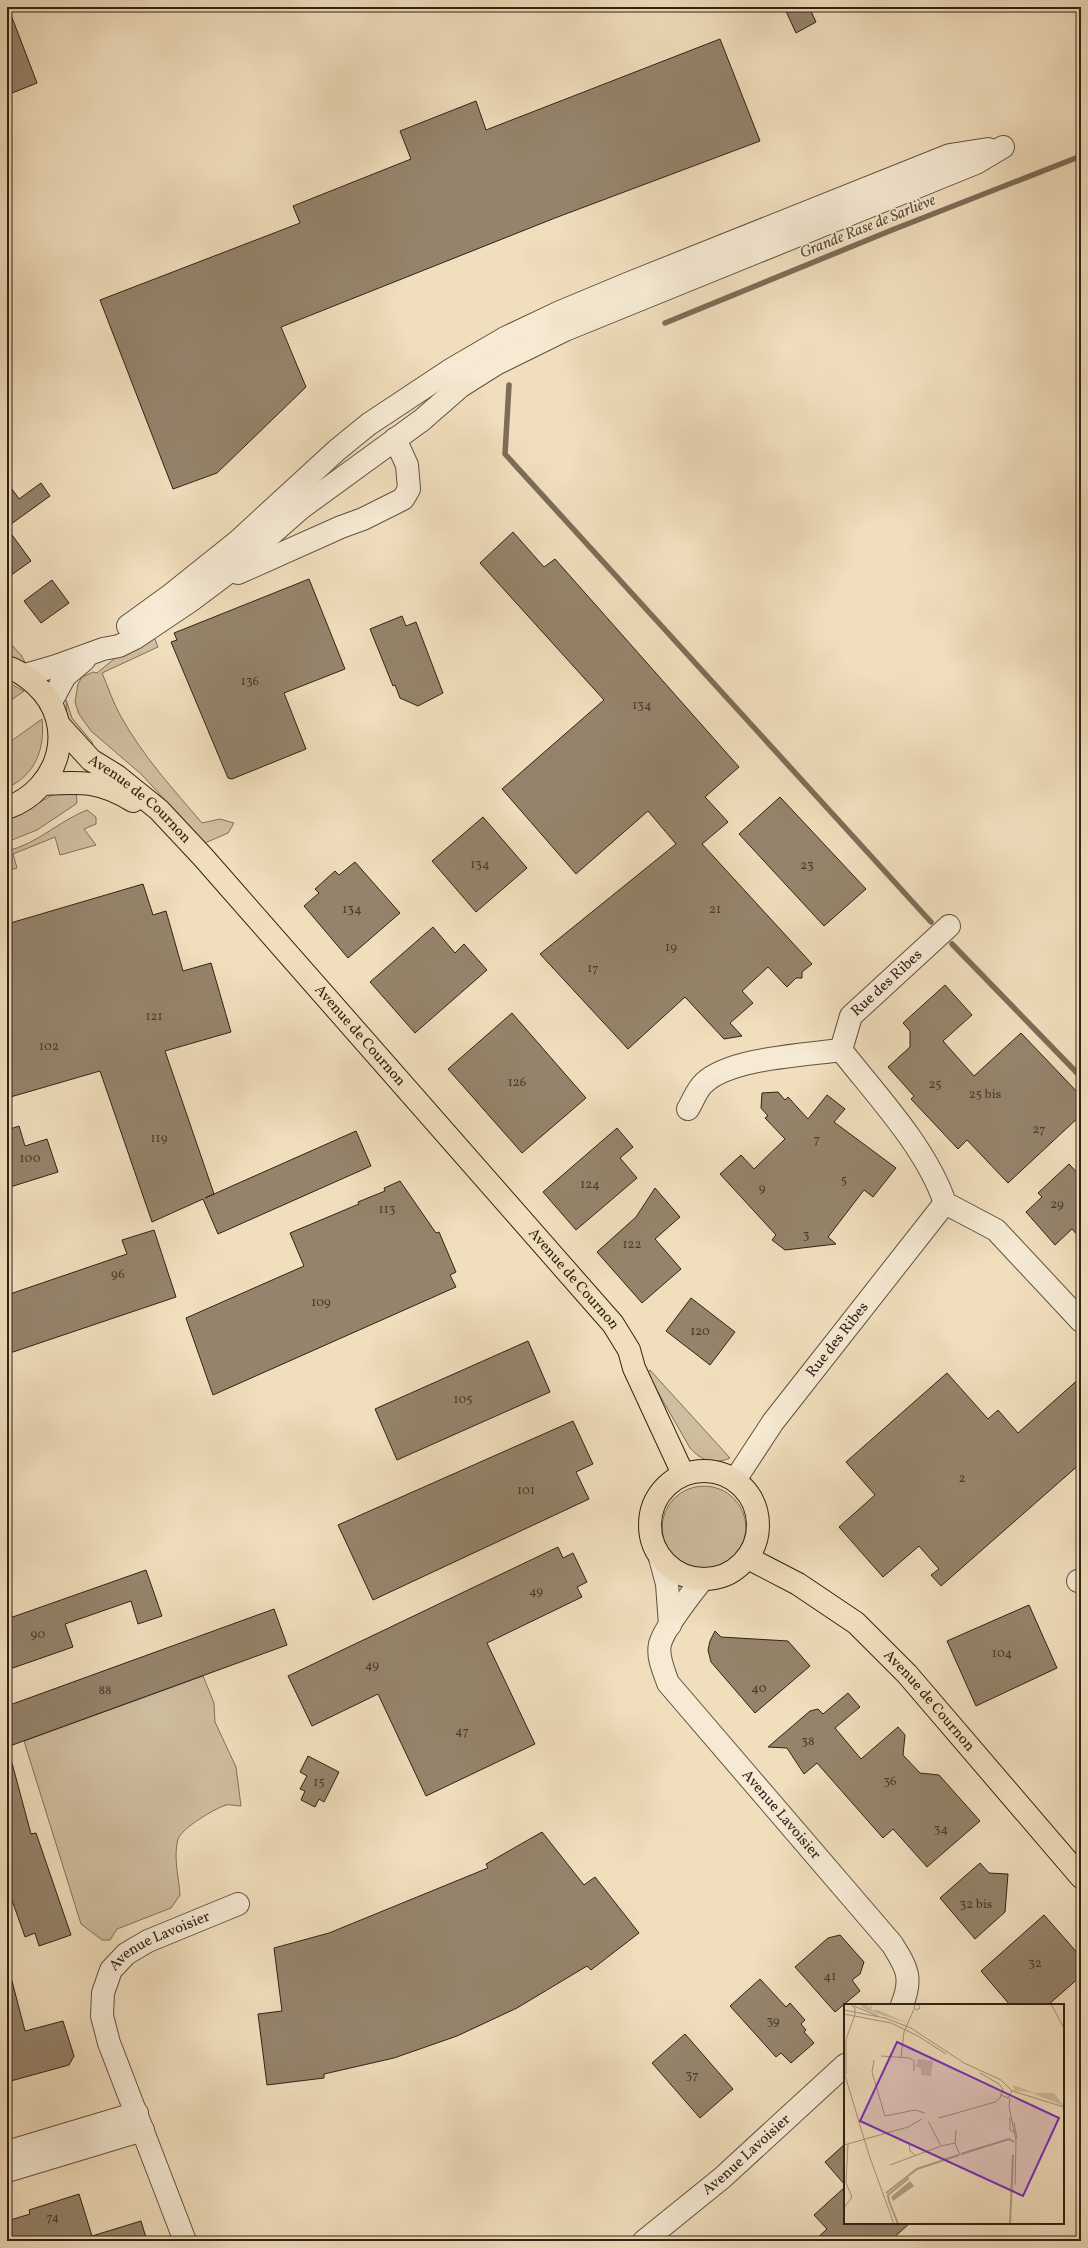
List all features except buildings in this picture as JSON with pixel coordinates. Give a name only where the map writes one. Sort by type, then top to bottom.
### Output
[{"type":"main road","points":[[7,808],[22,801],[50,775],[56,762],[59,744],[59,725],[50,702],[41,690],[16,671]]},
{"type":"main road","name":"Avenue de Cournon","points":[[59,725],[91,760],[117,776],[159,810],[203,857],[613,1324],[629,1350],[634,1368],[683,1474]]},
{"type":"main road","name":"Avenue de Cournon","points":[[42,784],[82,782],[113,789],[154,816],[555,1274],[634,1368]]},
{"type":"main road","points":[[700,1470],[718,1472],[735,1480],[750,1495],[758,1516],[757,1538],[748,1558],[727,1574],[702,1580],[679,1574],[660,1558],[650,1535],[650,1510],[662,1488],[683,1474],[700,1470]]},
{"type":"main road","name":"Avenue de Cournon","points":[[748,1558],[798,1584],[856,1623],[907,1674],[1081,1877]]},
{"type":"street","points":[[16,671],[97,652],[118,646],[135,638],[225,575],[301,508],[401,434],[461,386],[496,364],[565,330],[957,171],[1003,147],[950,155],[632,282],[560,312],[505,338],[452,369],[369,424],[321,464],[238,541],[168,597],[112,637],[97,652],[65,676],[50,702]]},
{"type":"street","points":[[225,575],[239,573],[341,527],[363,520],[403,499],[409,489],[407,465],[401,434]]},
{"type":"street","name":"Rue des Ribes","points":[[840,1050],[851,1016],[948,926]]},
{"type":"street","points":[[688,1109],[704,1083],[726,1068],[759,1061],[840,1050],[917,1148],[939,1187],[945,1203],[996,1230],[1081,1321]]},
{"type":"street","name":"Rue des Ribes","points":[[735,1480],[773,1422],[945,1203]]},
{"type":"street","points":[[660,1558],[666,1584],[670,1625]]},
{"type":"street","name":"Avenue Lavoisier","points":[[702,1580],[670,1625],[660,1644],[660,1662],[668,1683],[892,1944],[905,1965],[910,1982],[902,2004]]},
{"type":"street","name":"Avenue Lavoisier","points":[[185,2241],[109,2043],[102,2016],[103,1992],[111,1970],[126,1954],[148,1941],[238,1904]]},
{"type":"street","name":"Avenue Lavoisier","points":[[644,2241],[722,2178],[844,2066]]},
{"type":"street","points":[[7,2152],[140,2122]]},
{"type":"street","points":[[7,2171],[140,2122]]},
{"type":"shaded area","points":[[149,636],[155,639],[158,647],[102,673],[117,710],[138,744],[158,771],[202,823],[220,819],[234,823],[228,833],[205,843],[141,774],[91,731],[79,714],[75,702],[78,684],[82,677],[93,672],[97,673],[120,654]]},
{"type":"shaded area","points":[[7,640],[21,655],[26,664],[7,657]]},
{"type":"shaded area","points":[[7,682],[24,691],[7,703]]},
{"type":"shaded area","points":[[66,700],[72,718],[92,742],[93,745],[89,749],[67,720]]},
{"type":"shaded area","points":[[42,719],[43,730],[40,750],[32,768],[25,776],[7,788],[7,744]]},
{"type":"shaded area","points":[[76,790],[76,804],[37,830],[7,842],[7,818],[54,794]]},
{"type":"shaded area","points":[[87,810],[96,817],[96,824],[84,829],[96,845],[60,855],[55,837],[13,854],[17,868],[7,871],[7,851],[18,848],[38,838],[67,820]]},
{"type":"shaded area","points":[[650,1370],[730,1458],[718,1461],[703,1459],[690,1448],[647,1373]]},
{"type":"shaded area","points":[[704,1486],[720,1489],[734,1498],[743,1512],[746,1528],[743,1544],[734,1558],[720,1567],[704,1570],[688,1567],[674,1558],[665,1544],[662,1528],[665,1512],[674,1498],[688,1489]]},
{"type":"shaded area","points":[[203,1676],[214,1703],[215,1722],[236,1767],[241,1806],[228,1805],[221,1807],[192,1824],[178,1839],[176,1853],[180,1895],[171,1908],[117,1929],[110,1940],[102,1940],[81,1924],[24,1741]]},
{"type":"waterway","name":"Grande Rase de Sarliève","points":[[665,323],[892,230],[1081,156]]},
{"type":"waterway","points":[[509,385],[505,454],[931,922]]},
{"type":"waterway","points":[[952,944],[1081,1077]]}]
